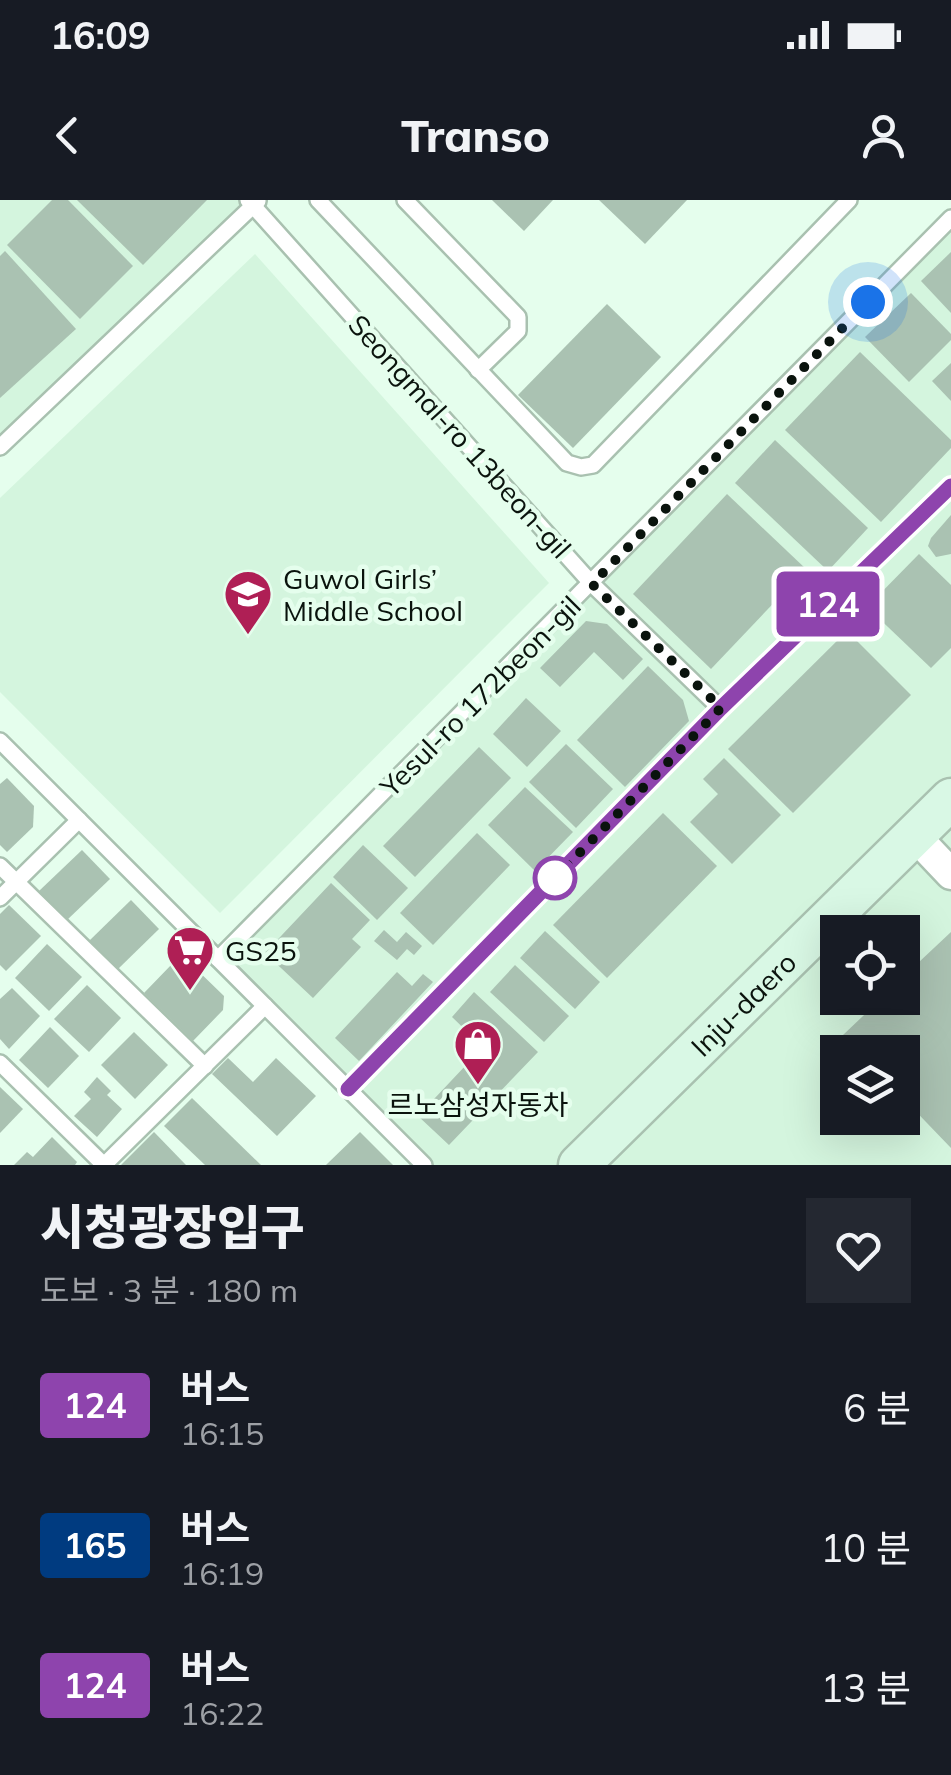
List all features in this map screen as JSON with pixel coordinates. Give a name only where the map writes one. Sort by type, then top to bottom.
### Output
[{"type":"main road","name":"Inju-daero","points":[[580,1165],[951,798]]},
{"type":"street","points":[[914,835],[951,874]]},
{"type":"lane","points":[[318,200],[567,463],[581,467],[594,465],[849,200]]},
{"type":"lane","points":[[406,200],[518,317],[518,331],[478,370]]},
{"type":"lane","points":[[0,446],[253,202]]},
{"type":"lane","name":"Seongmal-ro 13beon-gil","points":[[253,202],[592,584],[721,708]]},
{"type":"lane","name":"Yesul-ro 172beon-gil","points":[[218,959],[951,218]]},
{"type":"lane","points":[[348,1089],[721,708],[951,486]]},
{"type":"lane","points":[[0,741],[424,1165]]},
{"type":"lane","points":[[0,898],[79,820]]},
{"type":"lane","points":[[0,866],[204,1066]]},
{"type":"lane","points":[[0,1063],[104,1165],[265,1006]]},
{"type":"shaded area","points":[[0,200],[248,200],[0,449]]},
{"type":"shaded area","points":[[951,223],[951,1165],[424,1165],[218,959]]},
{"type":"shaded area","name":"Guwol Girls’ Middle School","points":[[255,254],[549,583],[220,913],[0,692],[0,498]]},
{"type":"building","points":[[52,200],[68,200],[133,266],[80,319],[7,245]]},
{"type":"building","points":[[77,200],[207,200],[143,265]]},
{"type":"building","points":[[492,200],[553,200],[524,231]]},
{"type":"building","points":[[599,200],[687,200],[645,244]]},
{"type":"building","points":[[5,251],[76,329],[0,398],[0,256]]},
{"type":"building","points":[[951,252],[951,313],[921,281]]},
{"type":"building","points":[[911,293],[951,334],[951,340],[909,382],[865,337]]},
{"type":"building","points":[[607,304],[661,357],[573,448],[518,395]]},
{"type":"building","points":[[860,352],[951,440],[951,448],[881,522],[785,430]]},
{"type":"building","points":[[951,363],[951,401],[932,381]]},
{"type":"building","points":[[775,440],[868,528],[828,571],[735,483]]},
{"type":"building","points":[[727,494],[806,569],[711,669],[633,594]]},
{"type":"building","points":[[951,515],[951,554],[936,557],[928,546]]},
{"type":"building","points":[[919,554],[951,585],[951,648],[931,668],[867,607]]},
{"type":"building","points":[[586,621],[607,624],[643,659],[623,680],[594,652],[560,687],[540,668]]},
{"type":"building","points":[[847,631],[911,695],[793,813],[728,749]]},
{"type":"building","points":[[648,666],[683,700],[689,721],[625,787],[577,740]]},
{"type":"building","points":[[526,698],[561,731],[527,767],[493,734]]},
{"type":"building","points":[[566,744],[613,789],[576,828],[529,782]]},
{"type":"building","points":[[479,747],[511,778],[415,877],[383,846]]},
{"type":"building","points":[[724,758],[781,815],[732,864],[690,822],[718,794],[703,779]]},
{"type":"building","points":[[7,778],[34,806],[33,827],[7,852],[0,845],[0,784]]},
{"type":"building","points":[[525,787],[573,832],[535,871],[488,825]]},
{"type":"building","points":[[663,813],[717,866],[607,978],[553,925]]},
{"type":"building","points":[[477,833],[510,865],[433,945],[400,913]]},
{"type":"building","points":[[363,845],[408,888],[377,920],[333,877]]},
{"type":"building","points":[[82,850],[110,879],[67,920],[39,891]]},
{"type":"building","points":[[331,883],[370,920],[352,939],[361,947],[313,998],[265,953]]},
{"type":"building","points":[[131,900],[159,929],[117,970],[89,941]]},
{"type":"building","points":[[9,905],[41,936],[6,971],[0,965],[0,914]]},
{"type":"building","points":[[384,930],[397,942],[406,932],[422,946],[414,955],[407,949],[397,960],[374,941]]},
{"type":"building","points":[[545,931],[600,982],[575,1009],[520,958]]},
{"type":"building","points":[[951,932],[951,1148],[920,1116],[920,1035],[843,1035],[864,1015],[920,1015],[920,961]]},
{"type":"building","points":[[47,944],[82,977],[49,1011],[15,978]]},
{"type":"building","points":[[173,963],[183,973],[192,965],[224,996],[223,1010],[193,1041],[144,993]]},
{"type":"building","points":[[515,965],[569,1016],[544,1042],[490,992]]},
{"type":"building","points":[[397,972],[412,986],[423,974],[433,982],[359,1061],[335,1038]]},
{"type":"building","points":[[87,985],[121,1018],[89,1052],[54,1019]]},
{"type":"building","points":[[12,988],[40,1016],[9,1049],[0,1039],[0,999]]},
{"type":"building","points":[[474,992],[538,1052],[449,1145],[418,1116],[483,1047],[452,1017]]},
{"type":"building","points":[[50,1027],[79,1056],[48,1088],[19,1060]]},
{"type":"building","points":[[134,1032],[168,1065],[135,1099],[101,1065]]},
{"type":"building","points":[[228,1058],[253,1082],[276,1058],[316,1096],[277,1136],[212,1074]]},
{"type":"building","points":[[97,1077],[111,1091],[107,1095],[122,1109],[97,1137],[74,1116],[91,1099],[84,1092]]},
{"type":"building","points":[[0,1087],[23,1109],[0,1133]]},
{"type":"building","points":[[192,1098],[261,1165],[205,1165],[164,1126]]},
{"type":"building","points":[[154,1132],[186,1165],[121,1165]]},
{"type":"building","points":[[360,1132],[393,1165],[326,1165]]},
{"type":"building","points":[[52,1137],[77,1162],[75,1165],[14,1165],[27,1152],[33,1157]]},
{"type":"bus line","name":"124","points":[[348,1089],[721,708],[951,486]]},
{"type":"place","name":"Guwol Girls’ Middle School","points":[[248,636]]},
{"type":"place","name":"GS25","points":[[190,992]]},
{"type":"place","name":"르노삼성자동차","points":[[478,1086]]},
{"type":"route","points":[[555,878],[721,708],[592,584],[868,302]]}]
